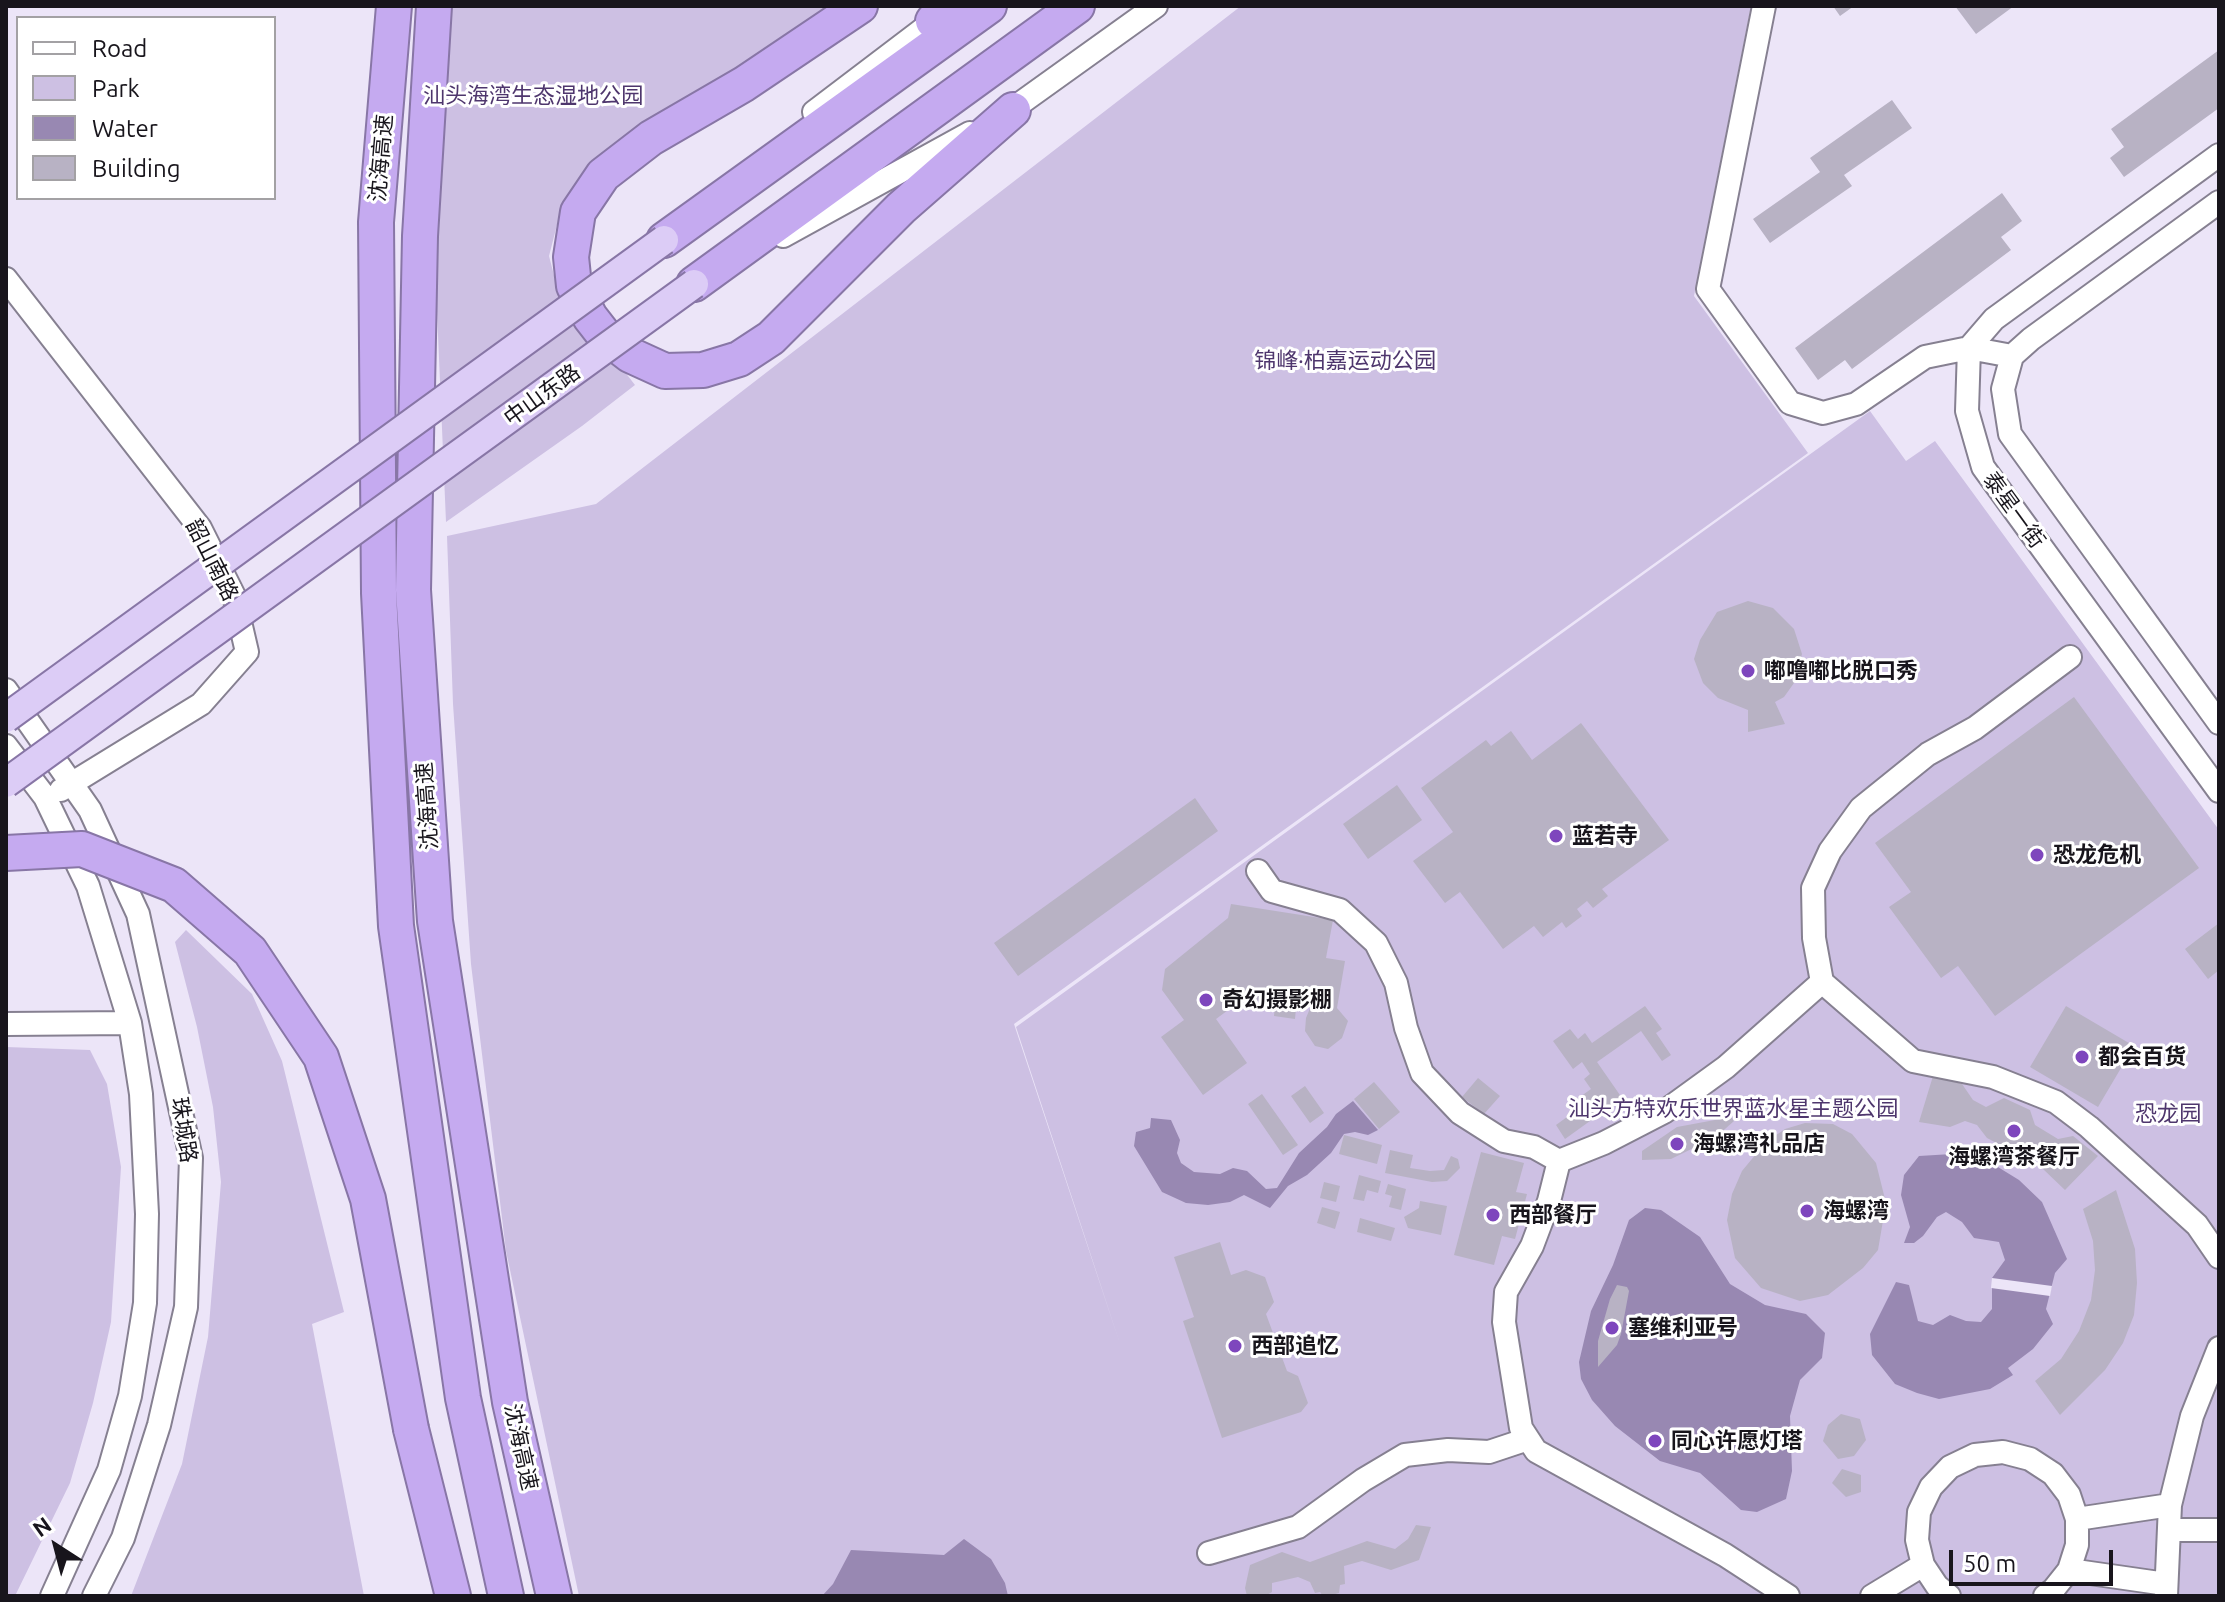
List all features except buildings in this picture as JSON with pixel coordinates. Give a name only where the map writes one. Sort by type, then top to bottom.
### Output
[{"type":"highway","name":"沈海高速","points":[[394,6],[376,222],[379,593],[396,926],[463,1398],[506,1596]]},
{"type":"highway","name":"沈海高速","points":[[434,6],[420,236],[413,590],[435,921],[510,1402],[554,1596]]},
{"type":"highway","points":[[860,6],[744,84],[651,138],[603,175],[578,212],[571,257],[574,286],[590,317],[604,335],[630,355],[665,371],[703,370],[739,359],[771,338],[901,208],[1013,110]]},
{"type":"highway","points":[[664,240],[989,6]]},
{"type":"highway","name":"中山东路","points":[[694,284],[1077,6]]},
{"type":"highway","points":[[6,853],[82,849],[174,885],[250,951],[321,1057],[368,1199],[411,1429],[453,1596]]},
{"type":"main road","points":[[6,718],[664,240]]},
{"type":"main road","name":"中山东路","points":[[6,783],[694,284]]},
{"type":"street","points":[[694,284],[1013,110],[1156,6]]},
{"type":"street","points":[[1764,6],[1708,289],[1790,403],[1823,413],[1856,404],[1925,357],[1969,348],[2012,356],[2219,202]]},
{"type":"street","points":[[724,199],[761,153],[944,11]]},
{"type":"street","points":[[1969,348],[1994,319],[2219,155]]},
{"type":"street","name":"韶山南路","points":[[6,279],[200,528],[234,596],[247,652],[201,704],[72,784],[45,797]]},
{"type":"street","name":"泰星一街","points":[[1969,348],[1967,411],[1983,467],[2219,791]]},
{"type":"street","name":"泰星一街","points":[[2012,356],[2003,389],[2010,434],[2219,723]]},
{"type":"street","points":[[2070,657],[1975,728],[1928,754],[1861,808],[1830,851],[1813,888],[1814,938],[1822,982],[1913,1061],[1993,1077],[2056,1102],[2089,1127],[2197,1225],[2219,1257]]},
{"type":"street","name":"珠城路","points":[[6,690],[90,810],[138,914],[191,1158],[186,1307],[159,1425],[123,1538],[94,1596]]},
{"type":"street","name":"珠城路","points":[[6,746],[45,797],[88,886],[130,1023],[141,1094],[147,1214],[145,1303],[130,1396],[109,1470],[52,1596]]},
{"type":"street","points":[[1258,871],[1272,891],[1340,910],[1376,943],[1396,983],[1406,1028],[1422,1073],[1460,1113],[1504,1141],[1534,1147],[1559,1161]]},
{"type":"street","points":[[1559,1161],[1604,1143],[1664,1112],[1726,1067],[1822,982]]},
{"type":"street","points":[[6,1024],[130,1023]]},
{"type":"street","points":[[1559,1161],[1549,1201],[1532,1246],[1506,1292],[1504,1322],[1521,1428],[1536,1451],[1725,1555],[1788,1596]]},
{"type":"street","points":[[2069,1570],[2166,1590],[2170,1505],[2192,1416],[2219,1348]]},
{"type":"street","points":[[1209,1553],[1298,1527],[1363,1480],[1405,1455],[1448,1450],[1489,1452],[1528,1439]]},
{"type":"street","points":[[1949,1596],[1937,1586],[1923,1565],[1917,1540],[1919,1512],[1931,1487],[1950,1467],[1975,1455],[2003,1452],[2030,1459],[2053,1474],[2069,1495],[2077,1519],[2077,1545],[2069,1570],[2045,1596]]},
{"type":"street","points":[[2077,1519],[2170,1505]]},
{"type":"street","points":[[2169,1530],[2219,1530]]},
{"type":"street","points":[[1872,1596],[1923,1565]]},
{"type":"green space","name":"汕头海湾生态湿地公园","points":[[451,6],[842,6],[588,168],[558,221],[549,256],[556,283],[635,385],[446,522],[436,288],[446,53]]},
{"type":"green space","points":[[1241,6],[1751,6],[1694,296],[1808,453],[1014,1024],[1121,1347],[1016,1027],[1870,411],[1906,461],[1935,441],[2219,830],[2219,1596],[579,1596],[506,1251],[471,964],[453,704],[447,536],[596,504]]},
{"type":"green space","points":[[186,930],[252,994],[282,1061],[344,1312],[312,1324],[364,1596],[131,1596],[182,1464],[208,1337],[221,1182],[213,1107],[175,942]]},
{"type":"green space","points":[[6,1047],[90,1050],[107,1084],[121,1167],[111,1322],[93,1403],[70,1483],[15,1596],[6,1596]]},
{"type":"water","points":[[1353,1101],[1378,1130],[1368,1135],[1355,1132],[1344,1134],[1331,1153],[1307,1175],[1288,1186],[1270,1208],[1244,1195],[1230,1202],[1208,1205],[1186,1203],[1162,1192],[1134,1146],[1136,1132],[1150,1128],[1151,1118],[1171,1120],[1180,1140],[1177,1153],[1181,1163],[1194,1172],[1220,1174],[1233,1168],[1247,1171],[1266,1189],[1277,1188],[1299,1153],[1327,1127],[1336,1114]]},
{"type":"water","points":[[1952,1154],[1993,1164],[2019,1180],[2042,1202],[2067,1259],[2055,1273],[2046,1309],[2053,1324],[2033,1349],[2008,1368],[2013,1375],[1990,1389],[1939,1399],[1895,1384],[1872,1355],[1870,1334],[1896,1282],[1909,1285],[1918,1321],[1933,1325],[1950,1315],[1981,1322],[1992,1309],[1992,1278],[2005,1260],[1999,1242],[1974,1238],[1962,1222],[1946,1212],[1937,1217],[1914,1243],[1904,1243],[1910,1227],[1901,1195],[1904,1175],[1919,1156]]},
{"type":"water","points":[[1645,1208],[1661,1210],[1700,1237],[1730,1284],[1765,1305],[1806,1314],[1825,1333],[1822,1358],[1800,1380],[1790,1416],[1792,1471],[1786,1499],[1757,1512],[1741,1510],[1700,1473],[1660,1461],[1615,1426],[1592,1400],[1581,1379],[1579,1362],[1591,1311],[1613,1265],[1629,1220]]},
{"type":"water","points":[[964,1539],[991,1559],[1005,1583],[1008,1596],[822,1596],[833,1584],[851,1550],[944,1555]]},
{"type":"pier","points":[[1992,1278],[2052,1286],[2050,1296],[1991,1288]]},
{"type":"place","name":"嘟噜嘟比脱口秀","points":[[1748,671]]},
{"type":"place","name":"蓝若寺","points":[[1556,836]]},
{"type":"place","name":"恐龙危机","points":[[2037,855]]},
{"type":"place","name":"奇幻摄影棚","points":[[1206,1000]]},
{"type":"place","name":"都会百货","points":[[2082,1057]]},
{"type":"place","name":"海螺湾茶餐厅","points":[[2014,1131]]},
{"type":"place","name":"海螺湾礼品店","points":[[1677,1144]]},
{"type":"place","name":"海螺湾","points":[[1807,1211]]},
{"type":"place","name":"西部餐厅","points":[[1493,1215]]},
{"type":"place","name":"塞维利亚号","points":[[1612,1328]]},
{"type":"place","name":"西部追忆","points":[[1235,1346]]},
{"type":"place","name":"同心许愿灯塔","points":[[1655,1441]]},
{"type":"park label","name":"锦峰·柏嘉运动公园","points":[[1345,361]]},
{"type":"park label","name":"汕头方特欢乐世界蓝水星主题公园","points":[[1733,1109]]},
{"type":"park label","name":"恐龙园","points":[[2168,1114]]}]
